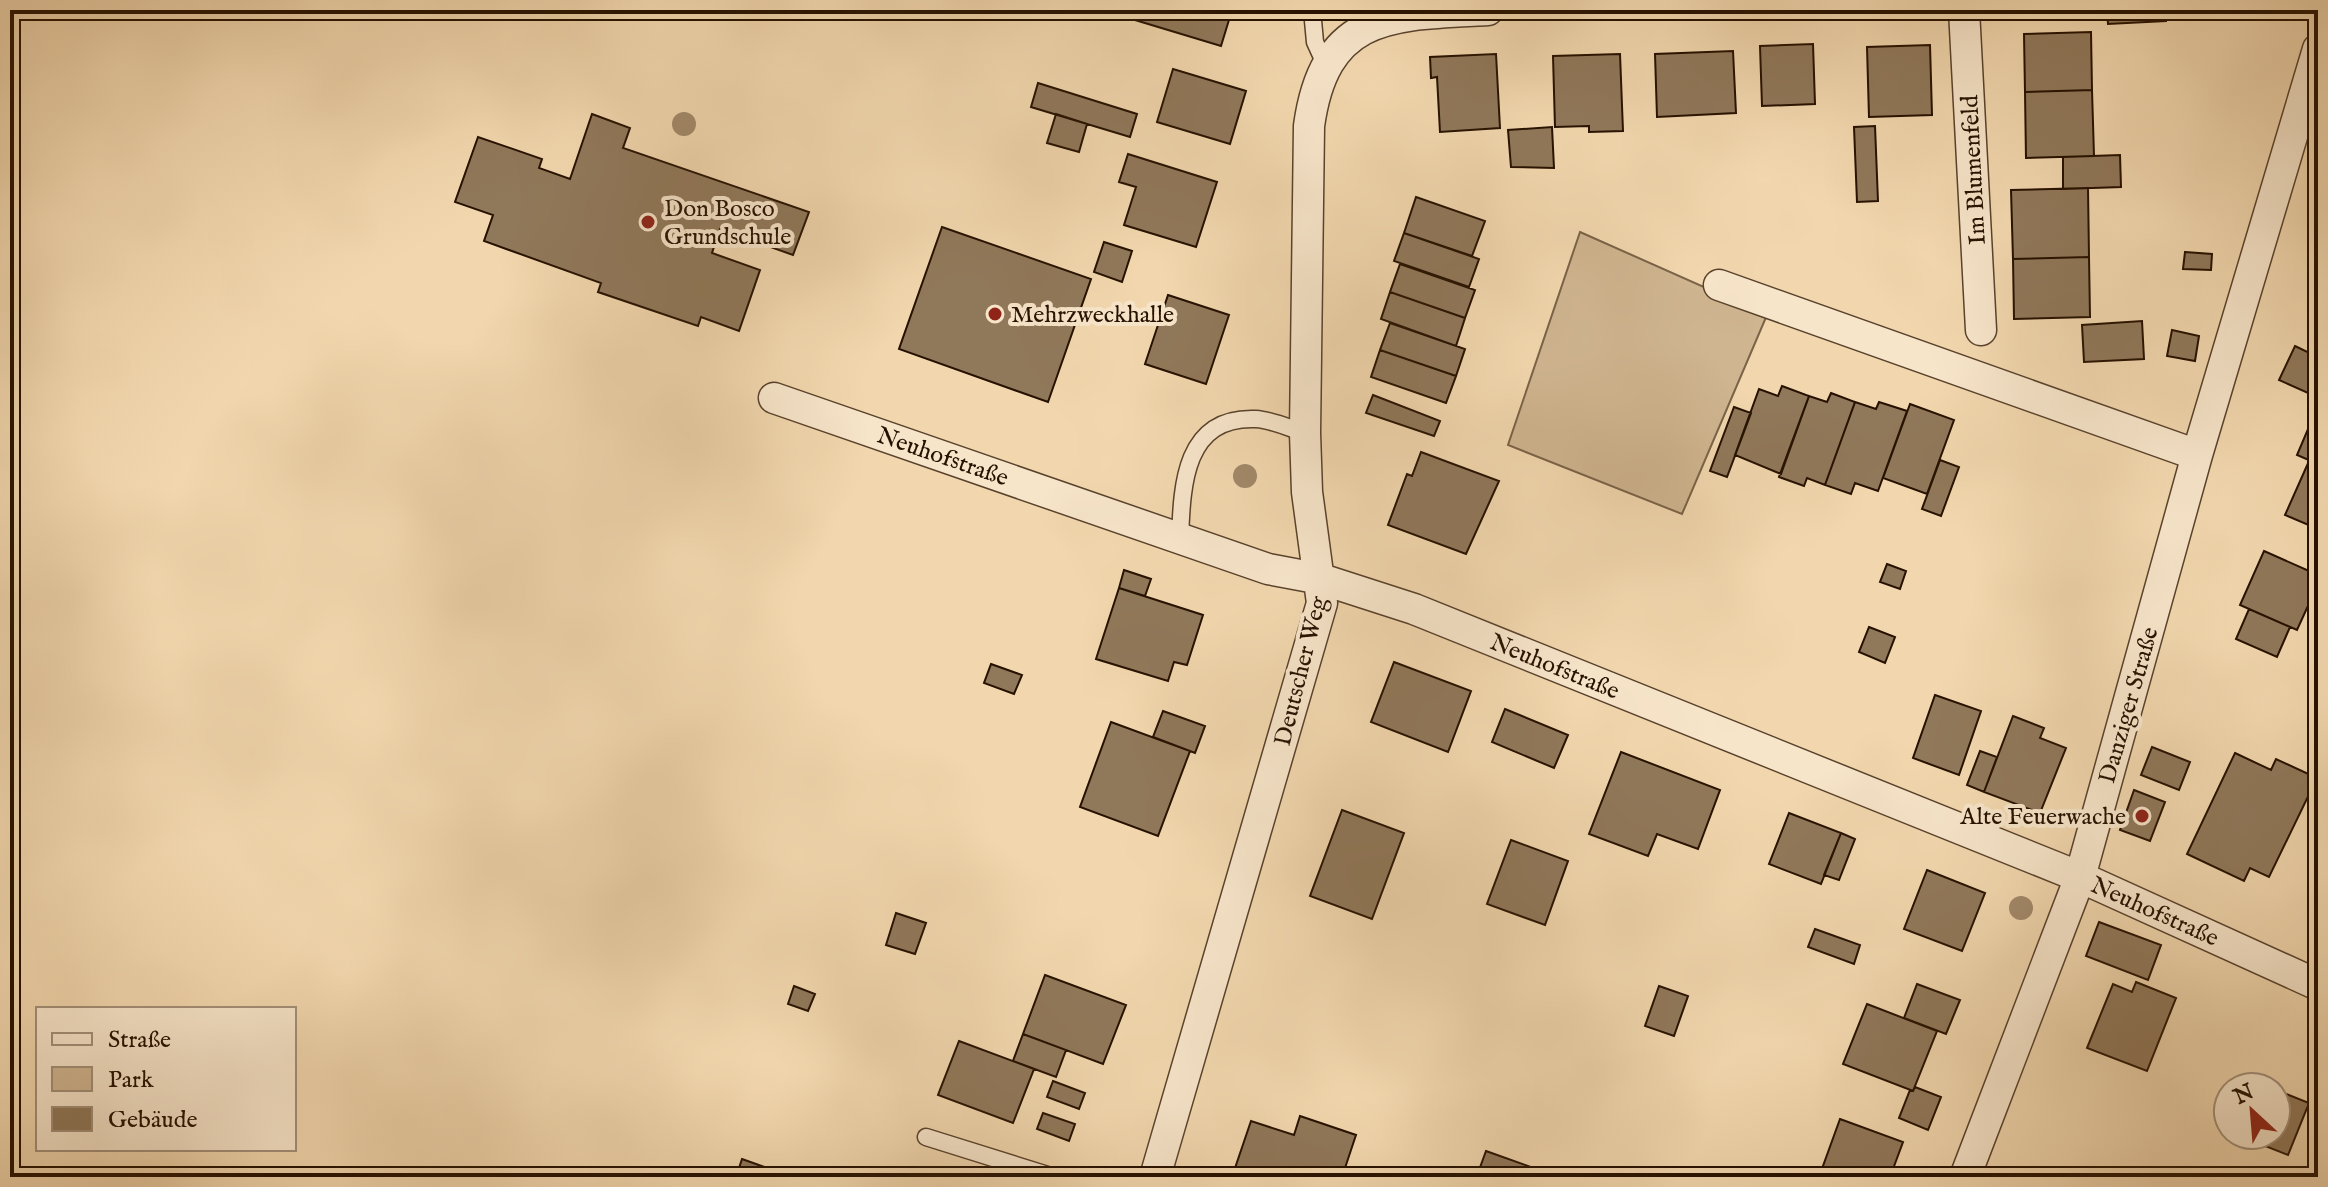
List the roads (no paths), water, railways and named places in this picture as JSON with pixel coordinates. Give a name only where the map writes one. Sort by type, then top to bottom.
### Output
[{"type":"street","points":[[1325,64],[1347,39],[1377,22],[1417,14],[1488,10]]},
{"type":"street","name":"Im Blumenfeld","points":[[1964,10],[1981,330]]},
{"type":"street","name":"Danziger Straße","points":[[1965,1177],[2080,877],[2197,455],[2318,49]]},
{"type":"street","name":"Deutscher Weg","points":[[1155,1177],[1310,653],[1322,603],[1310,517],[1305,433],[1309,126],[1314,92],[1325,64]]},
{"type":"street","points":[[1719,285],[2197,455]]},
{"type":"street","name":"Neuhofstraße","points":[[774,398],[1268,569],[1321,579],[1428,614],[2080,877],[2318,985]]},
{"type":"lane","points":[[1312,10],[1315,42],[1325,64]]},
{"type":"lane","points":[[1180,539],[1181,496],[1191,454],[1211,432],[1229,420],[1259,419],[1305,433]]},
{"type":"lane","points":[[926,1137],[1054,1177]]},
{"type":"place","name":"Don Bosco Grundschule","points":[[648,222]]},
{"type":"place","name":"Mehrzweckhalle","points":[[995,314]]},
{"type":"place","name":"Alte Feuerwache","points":[[2142,816]]}]
